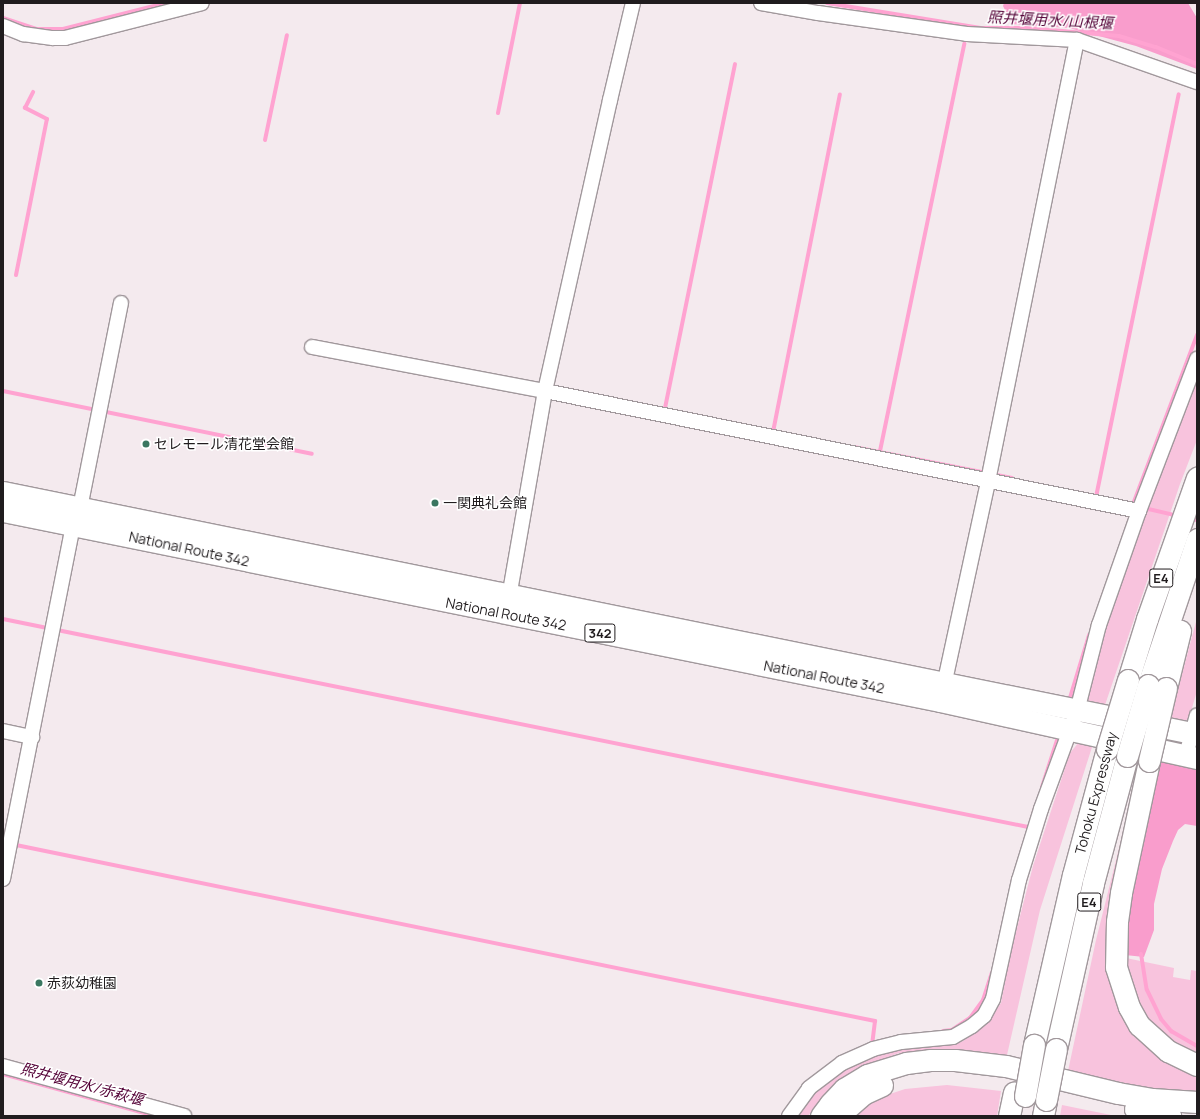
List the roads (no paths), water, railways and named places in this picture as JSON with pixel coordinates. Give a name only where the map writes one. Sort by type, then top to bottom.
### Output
[{"type":"highway","name":"Tohoku Expressway","points":[[1021,1116],[1019,1094],[1029,1044],[1107,750],[1147,619],[1197,478]]},
{"type":"highway","name":"National Route 342","points":[[3,492],[77,517]]},
{"type":"highway","name":"National Route 342","points":[[3,511],[77,517],[942,692],[1074,720],[1191,756]]},
{"type":"highway","name":"Tohoku Expressway","points":[[1044,1108],[1093,883],[1127,756],[1157,687],[1197,539]]},
{"type":"highway","points":[[1197,577],[1181,628],[1157,687],[1149,761],[1121,893],[1116,928],[1116,967],[1129,1008],[1139,1025],[1168,1051],[1197,1065]]},
{"type":"highway","name":"National Route 342","points":[[1074,720],[1195,727]]},
{"type":"highway","points":[[821,1116],[844,1089],[867,1075],[906,1063],[930,1060],[955,1060],[1006,1066],[1118,1093],[1152,1099],[1197,1102]]},
{"type":"highway","points":[[838,1116],[862,1094],[880,1085],[904,1077],[940,1073],[963,1073],[1003,1078],[1125,1108],[1170,1116]]},
{"type":"highway","points":[[1009,1116],[1019,1094]]},
{"type":"street","points":[[3,26],[23,34],[65,38],[202,3]]},
{"type":"street","points":[[508,605],[544,390],[610,100],[634,3]]},
{"type":"street","points":[[761,3],[818,13],[967,34],[1077,40],[1197,82]]},
{"type":"street","points":[[942,692],[988,480],[1077,40]]},
{"type":"street","points":[[3,879],[121,303]]},
{"type":"street","points":[[312,347],[544,390],[1139,511]]},
{"type":"street","points":[[789,1116],[809,1088],[842,1063],[873,1049],[901,1042],[953,1037],[972,1026],[984,1016],[993,1000],[1019,880],[1041,809],[1074,720],[1099,625],[1139,511],[1197,359]]},
{"type":"street","points":[[1191,756],[1195,727]]},
{"type":"street","points":[[3,731],[32,737]]},
{"type":"street","points":[[3,1066],[184,1116]]},
{"type":"waterway","name":"照井堰用水/山根堰","points":[[3,18],[36,29],[63,29],[165,3]]},
{"type":"waterway","points":[[498,113],[520,3]]},
{"type":"waterway","name":"照井堰用水/山根堰","points":[[827,3],[982,28],[1028,28],[1119,36],[1156,47],[1197,64]]},
{"type":"waterway","points":[[265,140],[287,35]]},
{"type":"waterway","points":[[880,451],[964,44]]},
{"type":"waterway","points":[[664,413],[735,64]]},
{"type":"waterway","points":[[16,275],[47,119],[25,108],[33,92]]},
{"type":"waterway","points":[[1096,497],[1179,94]]},
{"type":"waterway","points":[[773,432],[840,95]]},
{"type":"waterway","points":[[1132,507],[1197,335]]},
{"type":"waterway","points":[[3,391],[312,454]]},
{"type":"waterway","points":[[854,447],[1012,478]]},
{"type":"waterway","points":[[1144,508],[1178,516]]},
{"type":"waterway","points":[[1189,518],[1197,520]]},
{"type":"waterway","points":[[3,619],[1028,827]]},
{"type":"waterway","points":[[1069,701],[1089,635]]},
{"type":"waterway","points":[[1042,787],[1059,734]]},
{"type":"waterway","points":[[16,845],[875,1021],[872,1044]]},
{"type":"waterway","points":[[1141,954],[1147,990],[1161,1019],[1171,1031],[1197,1046]]},
{"type":"waterway","points":[[943,1031],[952,1030],[970,1018],[983,1000],[992,973]]},
{"type":"waterway","name":"照井堰用水/赤萩堰","points":[[3,1074],[155,1116]]},
{"type":"place","name":"セレモール清花堂会館","points":[[146,444]]},
{"type":"place","name":"一関典礼会館","points":[[435,503]]},
{"type":"place","name":"赤荻幼稚園","points":[[39,983]]}]
